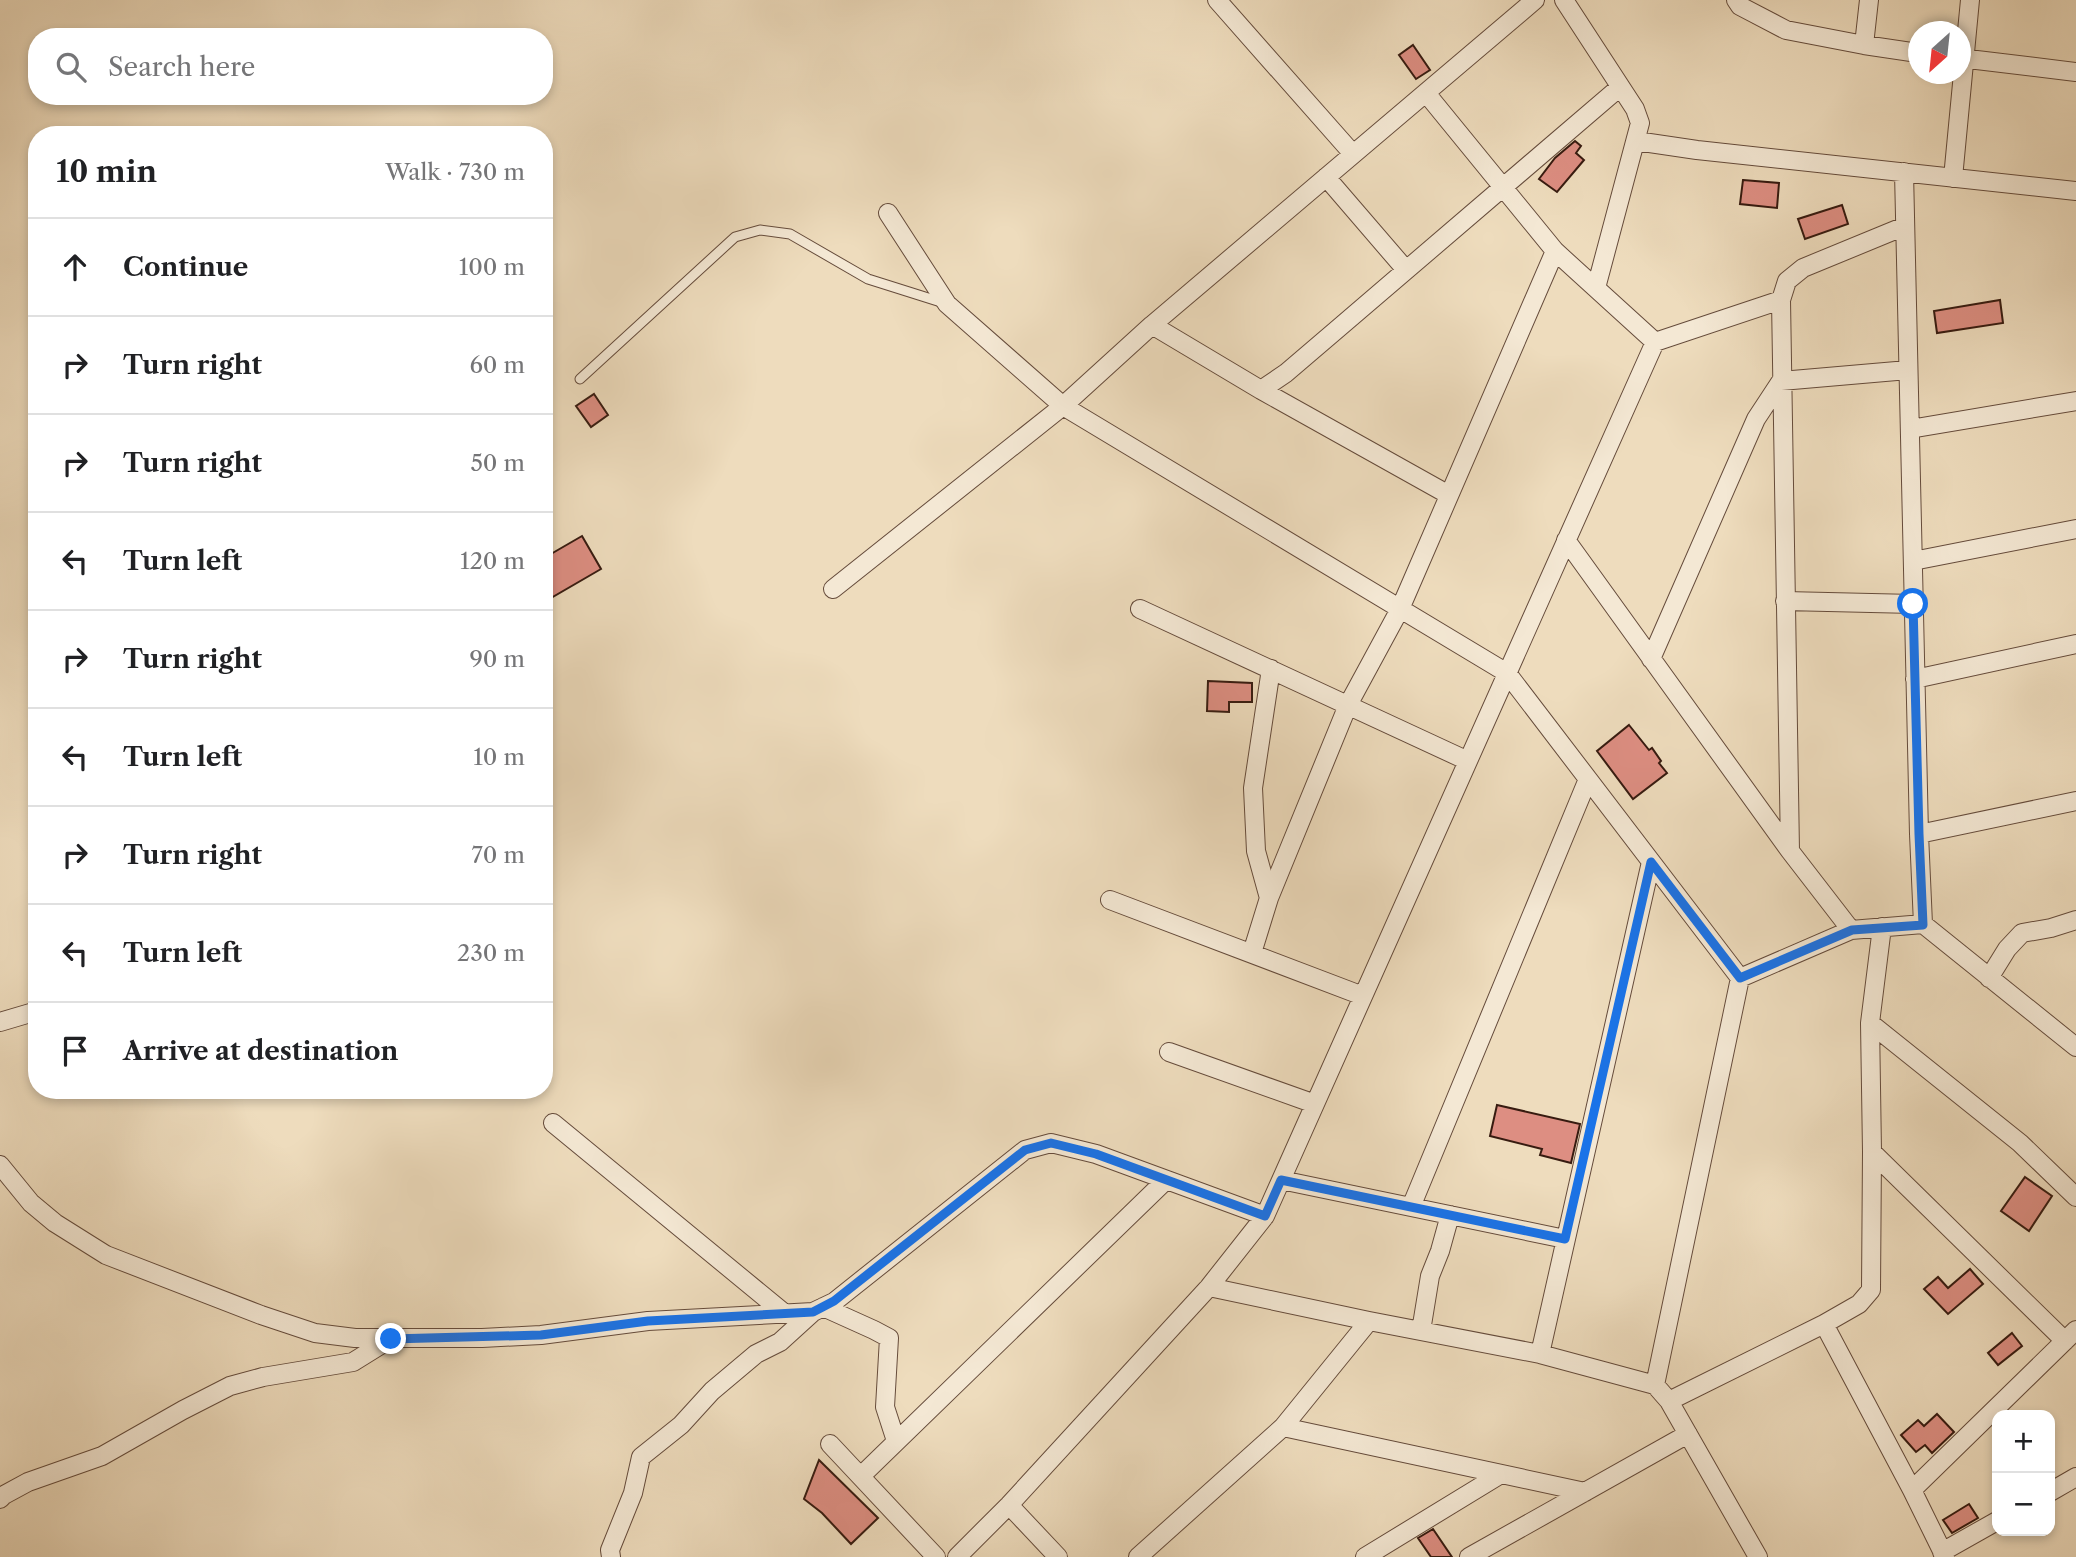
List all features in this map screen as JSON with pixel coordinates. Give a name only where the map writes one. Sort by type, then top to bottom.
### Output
[{"type":"street","points":[[1217,0],[1353,155]]},
{"type":"street","points":[[833,589],[1063,406],[1152,325],[1535,0]]},
{"type":"street","points":[[1564,0],[1635,109],[1640,123],[1596,288]]},
{"type":"street","points":[[1735,0],[1740,6],[1786,30],[1908,51]]},
{"type":"street","points":[[1864,45],[1869,0]]},
{"type":"street","points":[[1967,21],[1970,0]]},
{"type":"street","points":[[1971,60],[2076,72]]},
{"type":"street","points":[[1953,178],[1960,84]]},
{"type":"street","points":[[1261,390],[1286,373],[1620,87]]},
{"type":"street","points":[[1426,93],[1555,251],[1654,342]]},
{"type":"street","points":[[1636,141],[2076,191]]},
{"type":"street","points":[[1904,172],[1923,925]]},
{"type":"street","points":[[1326,177],[1406,270]]},
{"type":"street","points":[[888,214],[947,304],[1063,406],[1507,673],[1740,978],[1655,1385]]},
{"type":"street","points":[[1790,851],[1780,300],[1787,281],[1803,268],[1905,226]]},
{"type":"street","points":[[1252,953],[1269,898],[1348,705],[1400,609],[1555,251]]},
{"type":"street","points":[[957,1557],[1009,1506],[1209,1287],[1265,1216],[1654,342],[1780,300]]},
{"type":"street","points":[[1152,325],[1261,390],[1449,495]]},
{"type":"street","points":[[1781,382],[1908,370]]},
{"type":"street","points":[[1651,659],[1756,419],[1781,382]]},
{"type":"street","points":[[1910,429],[2076,401]]},
{"type":"street","points":[[1913,561],[2076,529]]},
{"type":"street","points":[[1566,540],[1790,851],[1852,930]]},
{"type":"street","points":[[1785,601],[1913,604]]},
{"type":"street","points":[[1140,609],[1468,761]]},
{"type":"street","points":[[1915,679],[2076,644]]},
{"type":"street","points":[[1269,898],[1256,851],[1254,788],[1271,669]]},
{"type":"street","points":[[1411,1207],[1588,779]]},
{"type":"street","points":[[1919,834],[2076,801]]},
{"type":"street","points":[[1540,1354],[1651,862]]},
{"type":"street","points":[[1110,900],[1363,996]]},
{"type":"street","points":[[1989,978],[2007,948],[2022,933],[2076,920]]},
{"type":"street","points":[[1740,978],[1852,930],[1923,925],[2076,1047]]},
{"type":"street","points":[[1669,1401],[1824,1324],[1859,1304],[1871,1290],[1870,1023],[1882,927]]},
{"type":"street","points":[[0,1022],[28,1014]]},
{"type":"street","points":[[1870,1023],[2020,1143],[2076,1197]]},
{"type":"street","points":[[1169,1052],[1315,1104]]},
{"type":"street","points":[[553,1123],[784,1313]]},
{"type":"street","points":[[611,1557],[610,1550],[633,1493],[641,1457],[681,1425],[712,1391],[756,1354],[780,1342],[818,1309],[834,1301],[1025,1150],[1051,1143],[1096,1154],[1265,1216]]},
{"type":"street","points":[[1872,1152],[2070,1336],[1912,1489]]},
{"type":"street","points":[[0,1166],[39,1210],[106,1255],[226,1302],[316,1333],[391,1339],[541,1335],[648,1321],[818,1309],[874,1329],[888,1338],[884,1407],[896,1441]]},
{"type":"street","points":[[861,1476],[1166,1180]]},
{"type":"street","points":[[1281,1180],[1565,1239]]},
{"type":"street","points":[[1421,1331],[1430,1276],[1450,1215]]},
{"type":"street","points":[[1209,1287],[1540,1354],[1655,1385],[1669,1401],[1758,1557]]},
{"type":"street","points":[[1138,1557],[1283,1427],[1369,1321]]},
{"type":"street","points":[[1824,1324],[1912,1489],[1943,1554],[1992,1524]]},
{"type":"street","points":[[0,1499],[28,1482],[102,1456],[230,1386],[263,1377],[353,1362],[391,1339]]},
{"type":"street","points":[[1283,1427],[1585,1492]]},
{"type":"street","points":[[1475,1556],[1688,1434]]},
{"type":"street","points":[[830,1444],[936,1557]]},
{"type":"street","points":[[1366,1557],[1501,1474]]},
{"type":"street","points":[[2055,1489],[2076,1477]]},
{"type":"street","points":[[1009,1506],[1058,1557]]},
{"type":"lane","points":[[580,379],[735,237],[760,230],[790,234],[869,279],[947,304]]},
{"type":"building","points":[[1413,45],[1430,70],[1416,79],[1399,55]]},
{"type":"building","points":[[1575,141],[1581,146],[1576,153],[1584,160],[1557,192],[1539,179],[1555,158]]},
{"type":"building","points":[[1743,180],[1779,183],[1777,208],[1740,204]]},
{"type":"building","points":[[1842,205],[1848,224],[1805,239],[1798,219]]},
{"type":"building","points":[[2000,300],[2003,323],[1937,333],[1934,311]]},
{"type":"building","points":[[594,394],[608,415],[591,427],[576,406]]},
{"type":"building","points":[[582,536],[601,569],[553,597],[553,553]]},
{"type":"building","points":[[1208,681],[1252,683],[1252,702],[1229,702],[1229,712],[1207,711]]},
{"type":"building","points":[[1629,725],[1649,750],[1652,748],[1667,773],[1633,799],[1597,751]]},
{"type":"building","points":[[1497,1105],[1580,1124],[1571,1163],[1540,1155],[1542,1149],[1490,1136]]},
{"type":"building","points":[[2025,1177],[2052,1196],[2029,1231],[2001,1211]]},
{"type":"building","points":[[1970,1269],[1983,1284],[1948,1314],[1924,1289],[1938,1277],[1948,1288]]},
{"type":"building","points":[[2012,1333],[2022,1346],[1998,1365],[1988,1353]]},
{"type":"building","points":[[1937,1414],[1954,1432],[1932,1453],[1925,1445],[1916,1452],[1901,1435],[1918,1420],[1924,1426]]},
{"type":"building","points":[[819,1460],[878,1518],[851,1544],[822,1513],[804,1499]]},
{"type":"building","points":[[1969,1504],[1978,1518],[1952,1533],[1943,1520]]},
{"type":"building","points":[[1433,1529],[1452,1557],[1431,1557],[1418,1538]]},
{"type":"route","points":[[391,1339],[541,1335],[648,1321],[813,1312],[834,1301],[1025,1150],[1051,1143],[1096,1154],[1265,1216],[1281,1180],[1565,1239],[1651,862],[1740,978],[1852,930],[1923,925],[1913,604]]}]
